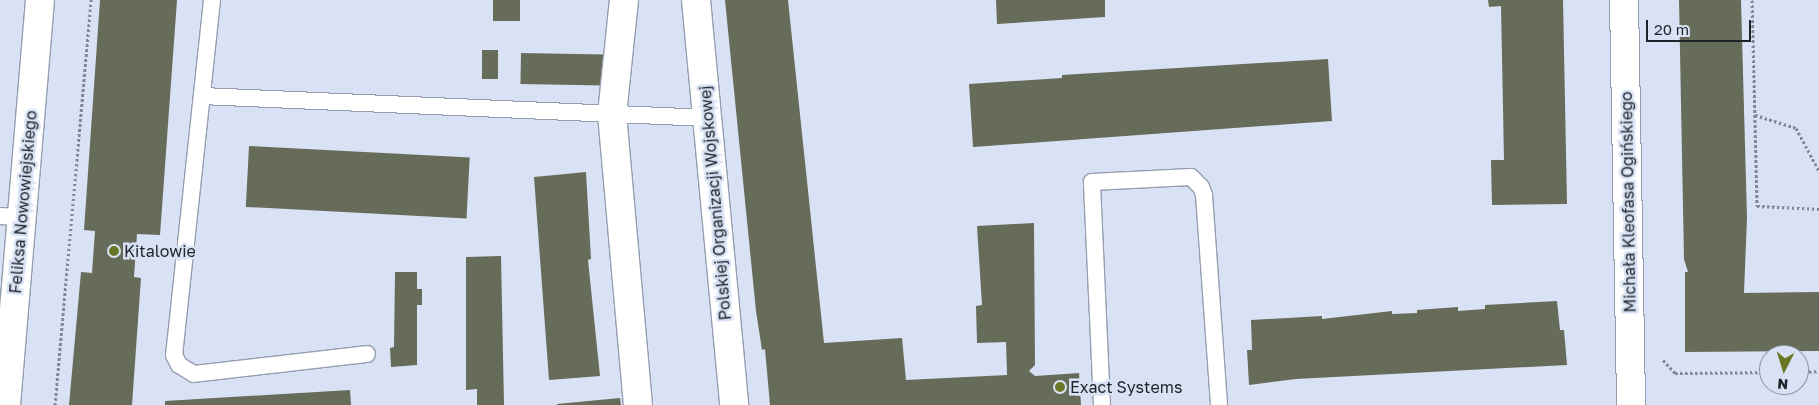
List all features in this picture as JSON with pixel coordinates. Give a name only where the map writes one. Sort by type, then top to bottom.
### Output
[{"type":"street","name":"Feliksa Nowowiejskiego","points":[[6,405],[11,217],[40,0]]},
{"type":"street","points":[[624,0],[612,114],[638,405]]},
{"type":"street","name":"Polskiej Organizacji Wojskowej","points":[[696,0],[734,405]]},
{"type":"street","name":"Michała Kleofasa Ogińskiego","points":[[1624,0],[1631,405]]},
{"type":"lane","points":[[212,0],[174,355],[179,365],[194,374],[367,354]]},
{"type":"lane","points":[[202,96],[707,118]]},
{"type":"lane","points":[[1102,405],[1092,182],[1191,177],[1202,187],[1204,195],[1219,405]]},
{"type":"path","points":[[55,405],[91,0]]},
{"type":"path","points":[[1752,0],[1757,206],[1819,209]]},
{"type":"path","points":[[1755,115],[1796,128],[1819,171]]},
{"type":"path","points":[[1662,349],[1662,359],[1675,373],[1759,372]]},
{"type":"building","points":[[100,0],[177,0],[160,235],[137,234],[134,277],[141,278],[132,405],[69,405],[81,272],[92,273],[95,231],[84,230]]},
{"type":"building","points":[[493,0],[520,0],[520,21],[493,21]]},
{"type":"building","points":[[725,0],[788,0],[824,343],[902,338],[906,380],[1007,375],[1006,342],[977,343],[976,306],[982,305],[977,226],[1034,223],[1035,365],[1029,371],[1035,376],[1079,373],[1081,405],[770,405],[765,349],[762,350],[756,311]]},
{"type":"building","points":[[996,0],[1105,0],[1105,17],[997,24]]},
{"type":"building","points":[[1488,0],[1563,0],[1567,204],[1492,205],[1491,160],[1504,160],[1501,6],[1489,7]]},
{"type":"building","points":[[1679,0],[1741,0],[1747,218],[1744,293],[1819,292],[1819,351],[1809,351],[1809,345],[1759,345],[1759,351],[1685,352],[1685,272],[1688,272],[1684,259]]},
{"type":"building","points":[[482,50],[498,50],[498,79],[482,79]]},
{"type":"building","points":[[521,53],[605,54],[604,85],[520,84]]},
{"type":"building","points":[[1328,59],[1332,121],[973,147],[969,84],[1062,78],[1062,75]]},
{"type":"building","points":[[249,146],[470,158],[467,218],[246,207]]},
{"type":"building","points":[[586,172],[591,259],[588,260],[600,376],[549,380],[534,177]]},
{"type":"building","points":[[501,256],[504,405],[477,405],[477,389],[466,390],[466,257]]},
{"type":"building","points":[[395,272],[417,272],[417,289],[422,289],[422,305],[417,305],[417,365],[391,367],[390,348],[394,347]]},
{"type":"building","points":[[1557,301],[1560,330],[1564,330],[1567,365],[1296,379],[1249,385],[1247,350],[1252,350],[1251,320],[1322,316],[1322,319],[1392,311],[1392,314],[1417,313],[1417,310],[1458,307],[1458,311],[1485,309],[1485,305]]},
{"type":"building","points":[[350,390],[351,405],[165,405],[165,401]]},
{"type":"building","points":[[620,398],[621,405],[557,405],[557,404]]},
{"type":"place","name":"Kitalowie","points":[[114,251]]},
{"type":"place","name":"Exact Systems","points":[[1060,387]]}]
